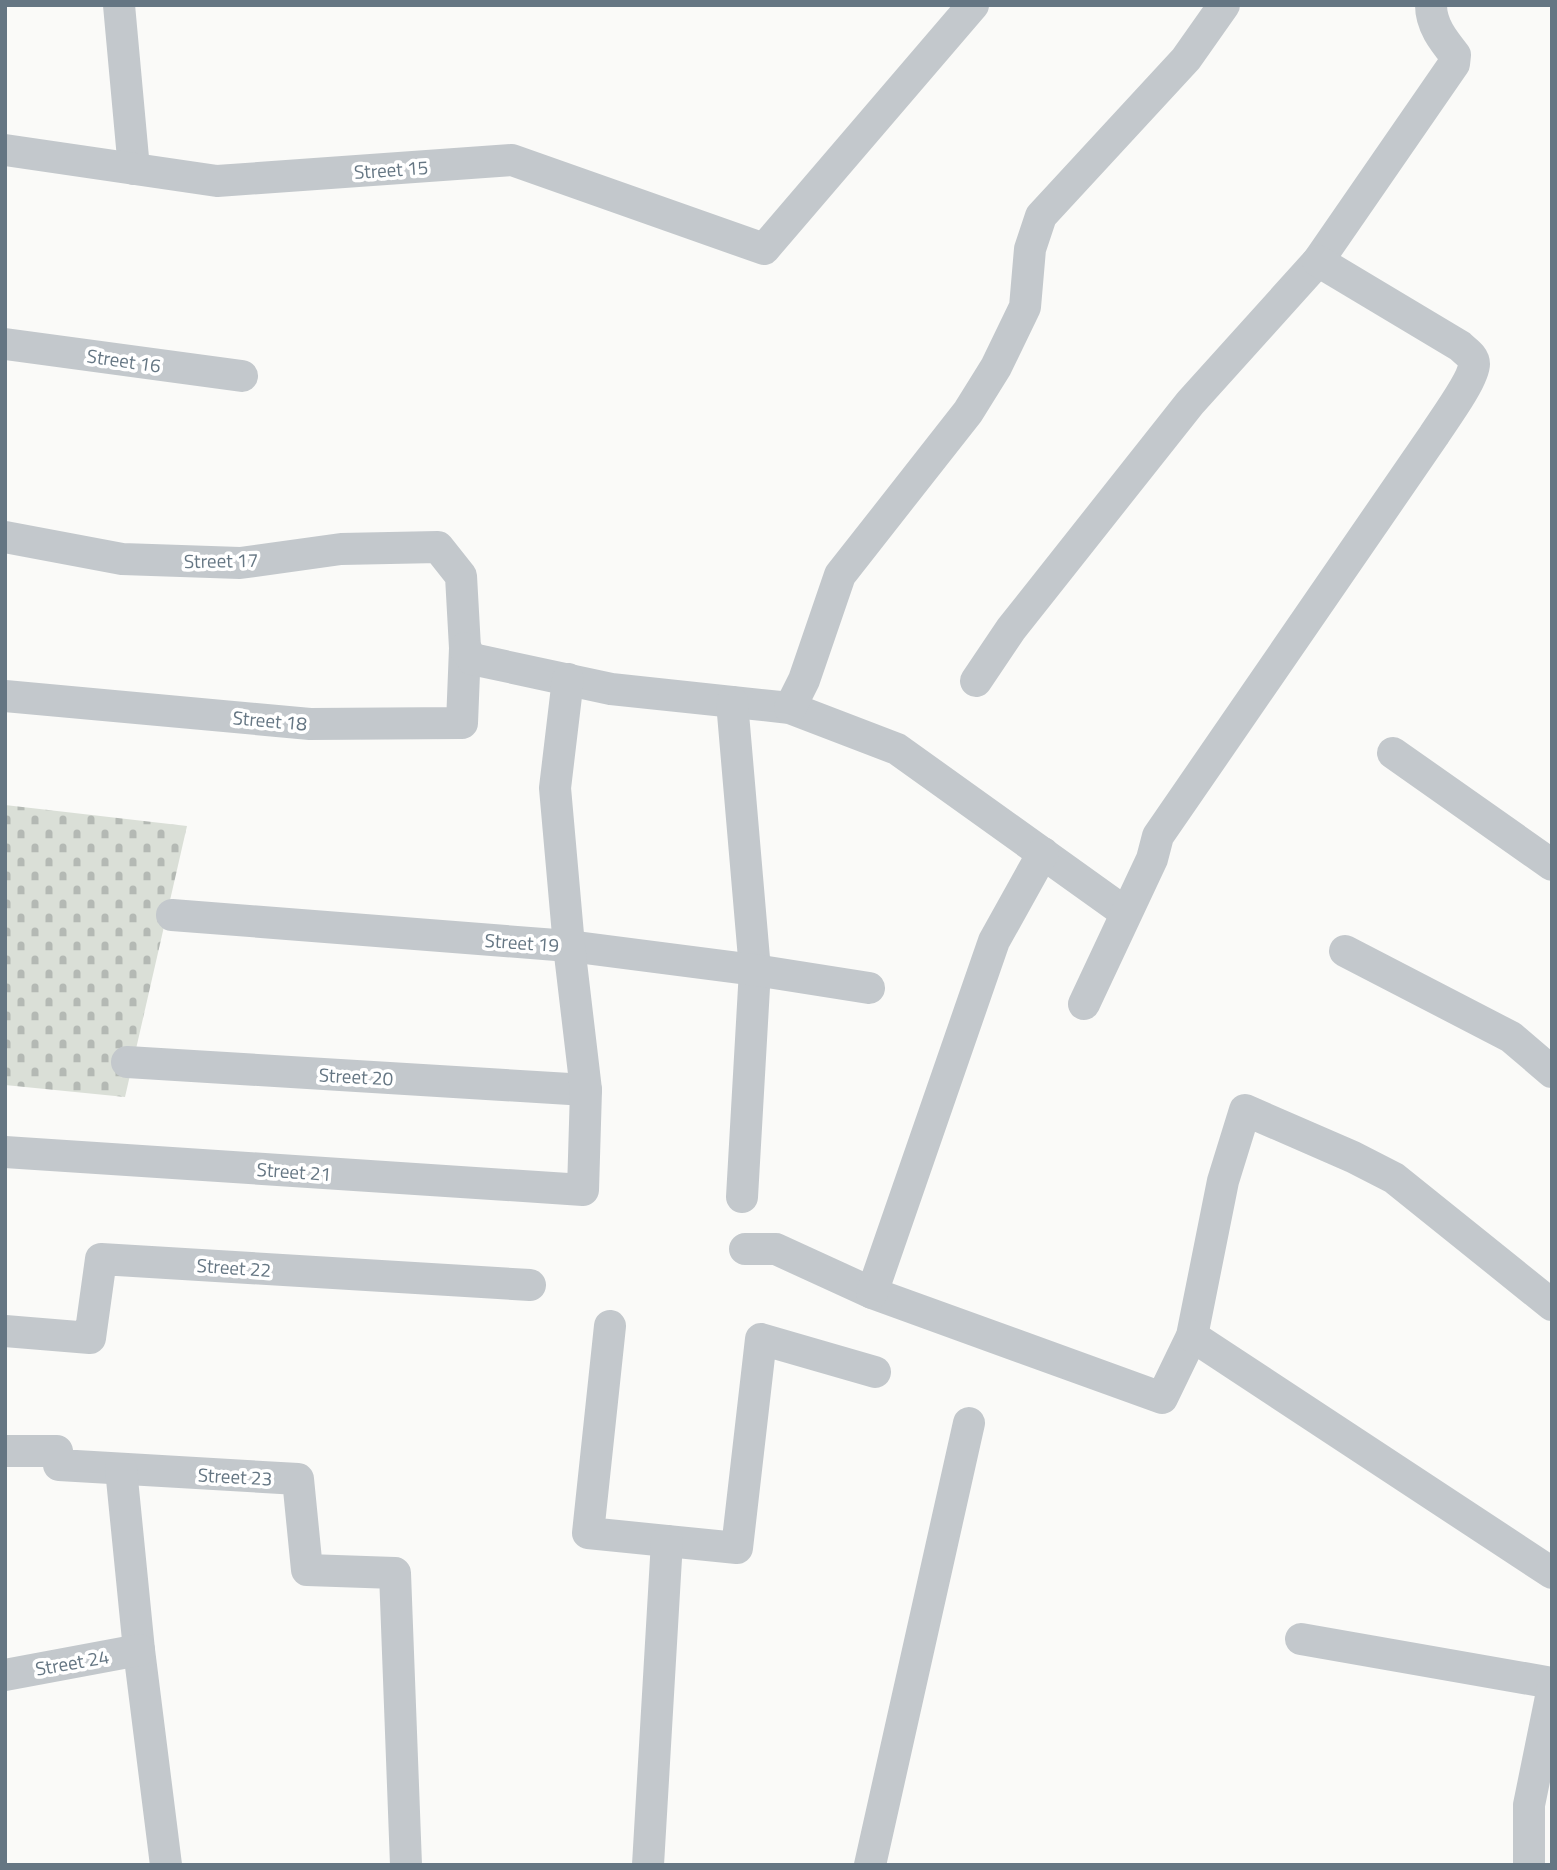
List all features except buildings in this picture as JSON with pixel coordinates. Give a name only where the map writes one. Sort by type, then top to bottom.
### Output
[{"type":"street","points":[[119,5],[134,169]]},
{"type":"street","name":"Street 15","points":[[5,150],[217,181],[512,160],[764,248],[973,5]]},
{"type":"street","points":[[790,708],[804,680],[840,575],[968,412],[996,368],[1026,307],[1030,249],[1041,216],[1186,59],[1224,5]]},
{"type":"street","points":[[976,681],[1011,629],[1189,403],[1318,261],[1454,64],[1455,55],[1440,37],[1431,15],[1431,5]]},
{"type":"street","points":[[1084,1004],[1152,859],[1158,836],[1434,435],[1474,365],[1472,358],[1460,346],[1318,261]]},
{"type":"street","name":"Street 16","points":[[5,344],[242,376]]},
{"type":"street","name":"Street 17","points":[[5,537],[122,559],[240,563],[341,549],[438,547],[461,576],[466,648]]},
{"type":"street","points":[[466,648],[472,659],[611,689],[790,708],[897,749],[1126,913]]},
{"type":"street","name":"Street 18","points":[[5,696],[310,724],[462,723],[466,648]]},
{"type":"street","points":[[568,680],[555,788],[569,946],[586,1090]]},
{"type":"street","points":[[732,702],[755,970],[742,1197]]},
{"type":"street","points":[[1393,753],[1552,865]]},
{"type":"street","points":[[872,1293],[994,941],[1043,853]]},
{"type":"street","name":"Street 19","points":[[172,915],[569,946],[869,988]]},
{"type":"street","points":[[1345,951],[1511,1037],[1552,1072]]},
{"type":"street","name":"Street 20","points":[[127,1062],[586,1090]]},
{"type":"street","name":"Street 21","points":[[5,1152],[583,1190],[586,1090]]},
{"type":"street","points":[[745,1249],[776,1249],[872,1293],[1162,1398],[1192,1336],[1223,1181],[1245,1110],[1394,1178],[1552,1305]]},
{"type":"street","name":"Street 22","points":[[5,1331],[90,1338],[101,1259],[530,1285]]},
{"type":"street","points":[[610,1326],[588,1533],[737,1548],[761,1339],[875,1372]]},
{"type":"street","points":[[1192,1336],[1552,1573]]},
{"type":"street","points":[[870,1865],[969,1423]]},
{"type":"street","name":"Street 23","points":[[5,1451],[57,1451],[60,1465],[298,1479],[307,1570],[395,1573],[406,1865]]},
{"type":"street","points":[[121,1469],[139,1650],[166,1865]]},
{"type":"street","points":[[648,1865],[667,1541]]},
{"type":"street","points":[[1301,1639],[1552,1683]]},
{"type":"street","name":"Street 24","points":[[5,1675],[139,1650]]},
{"type":"street","points":[[1530,1865],[1529,1805],[1552,1692]]},
{"type":"green space","points":[[5,805],[187,826],[125,1097],[5,1085]]}]
